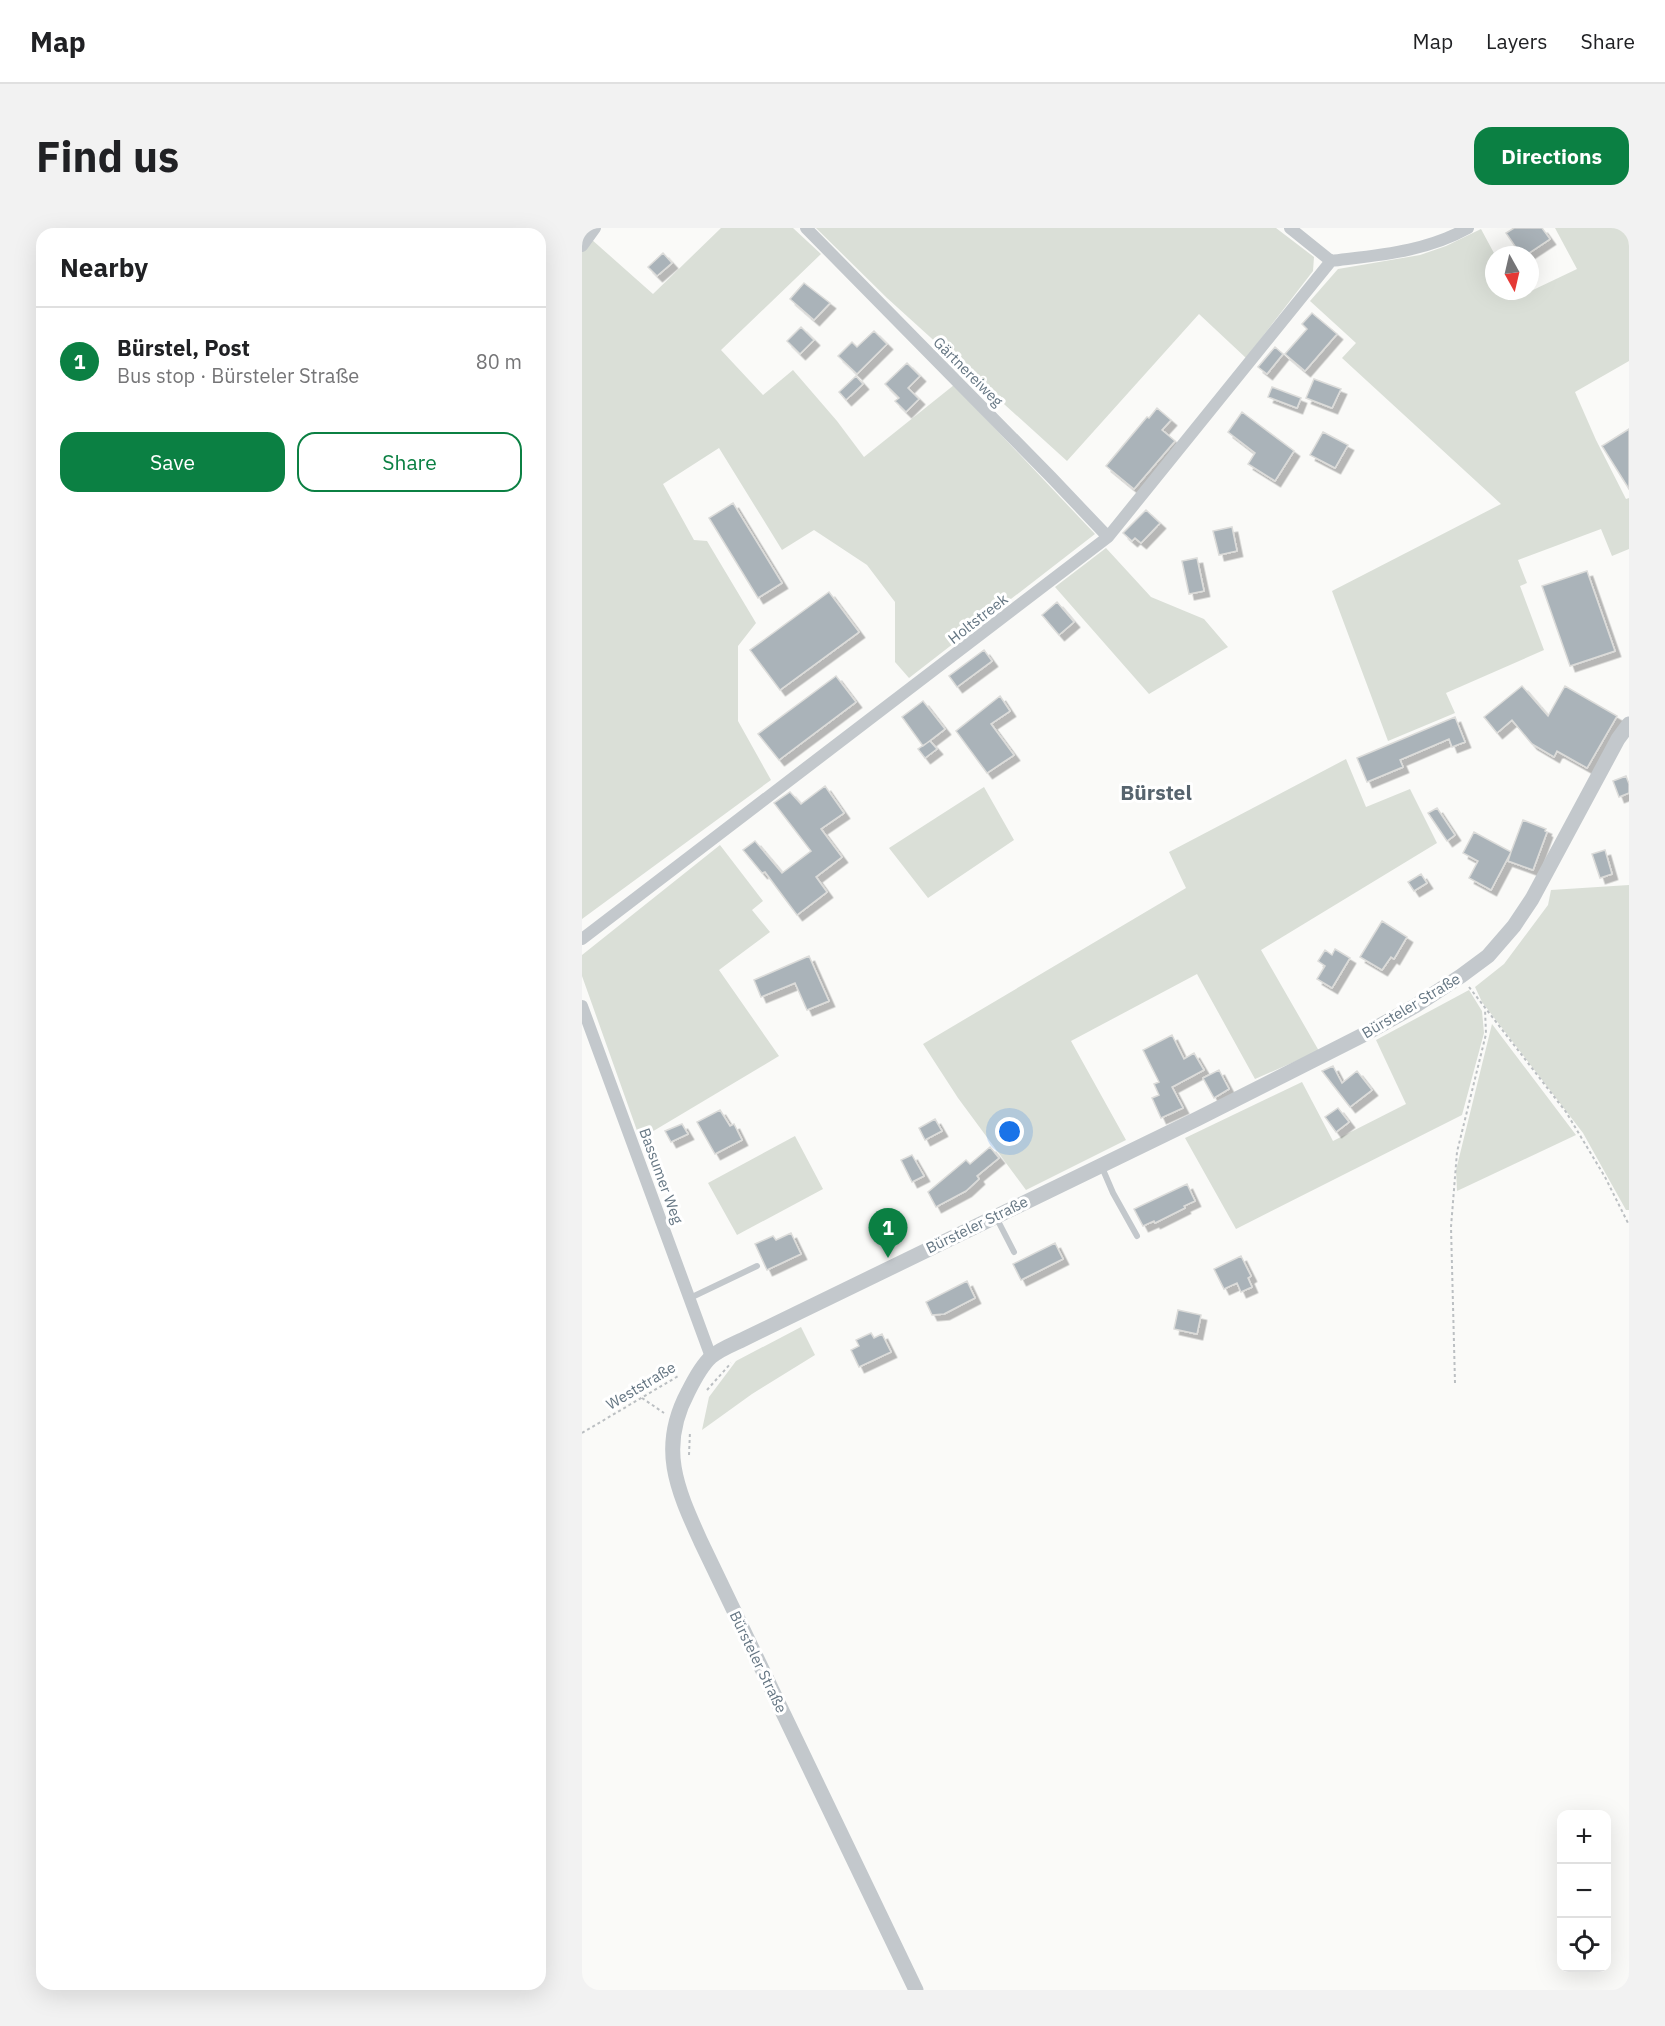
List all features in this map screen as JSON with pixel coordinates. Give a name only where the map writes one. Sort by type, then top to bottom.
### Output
[{"type":"street","points":[[582,246],[595,228]]},
{"type":"street","name":"Gärtnereiweg","points":[[806,228],[1052,477],[1108,537]]},
{"type":"street","points":[[1290,228],[1331,261],[1399,253],[1449,238],[1468,228]]},
{"type":"street","name":"Holtstreek","points":[[582,939],[1089,554],[1108,537],[1331,261]]},
{"type":"street","name":"Bürsteler Straße","points":[[916,1990],[680,1495],[672,1446],[682,1403],[695,1379],[711,1357],[744,1339],[1372,1031],[1461,976],[1488,956],[1514,926],[1532,899],[1618,739],[1629,724]]},
{"type":"street","name":"Bassumer Weg","points":[[582,1006],[711,1357]]},
{"type":"lane","points":[[1101,1165],[1137,1236]]},
{"type":"lane","points":[[996,1217],[1014,1252]]},
{"type":"lane","points":[[690,1298],[757,1266]]},
{"type":"path","points":[[1461,976],[1566,1112],[1605,1177],[1629,1225]]},
{"type":"path","points":[[1455,1383],[1450,1227],[1457,1152],[1486,1034],[1485,1009]]},
{"type":"path","points":[[706,1391],[721,1372]]},
{"type":"path","name":"Weststraße","points":[[582,1433],[684,1373]]},
{"type":"path","points":[[642,1398],[665,1414],[678,1418]]},
{"type":"path","points":[[688,1457],[691,1429]]},
{"type":"shaded area","points":[[721,228],[793,228],[821,254],[721,350],[763,395],[793,370],[837,421],[864,457],[954,385],[1095,534],[909,678],[895,662],[895,602],[867,565],[814,530],[782,550],[719,448],[663,484],[694,540],[707,541],[756,623],[738,646],[738,721],[771,780],[582,919],[582,252],[591,239],[653,294]]},
{"type":"shaded area","points":[[816,228],[1276,228],[1314,257],[1313,271],[1246,358],[1199,314],[1067,461],[887,298]]},
{"type":"shaded area","points":[[1555,228],[1629,228],[1629,361],[1575,392],[1626,499],[1629,498],[1629,549],[1612,556],[1601,529],[1518,560],[1527,583],[1520,586],[1544,650],[1446,693],[1455,713],[1388,741],[1332,591],[1501,504],[1342,358],[1356,343],[1310,301],[1338,269],[1420,255],[1446,246],[1481,229],[1490,246],[1485,246],[1485,300],[1539,300],[1539,287],[1577,269]]},
{"type":"shaded area","points":[[1106,548],[1151,597],[1204,619],[1228,647],[1149,694],[1055,587]]},
{"type":"shaded area","points":[[1346,759],[1366,807],[1410,789],[1437,843],[1261,950],[1319,1051],[1255,1079],[1197,974],[1071,1041],[1126,1140],[1026,1190],[958,1098],[923,1044],[1186,888],[1169,852]]},
{"type":"shaded area","points":[[984,787],[1014,840],[928,898],[889,848]]},
{"type":"shaded area","points":[[720,845],[763,901],[752,910],[770,932],[719,970],[779,1056],[640,1139],[582,976],[582,955]]},
{"type":"shaded area","points":[[1629,885],[1629,1210],[1626,1210],[1583,1133],[1482,1002],[1475,987],[1504,964],[1548,905],[1551,890]]},
{"type":"shaded area","points":[[1469,990],[1482,1011],[1484,1033],[1462,1115],[1236,1229],[1185,1138],[1302,1082],[1333,1141],[1406,1104],[1376,1040]]},
{"type":"shaded area","points":[[1492,1024],[1576,1135],[1457,1191],[1456,1170]]},
{"type":"shaded area","points":[[795,1136],[823,1189],[737,1235],[708,1183]]},
{"type":"shaded area","points":[[801,1327],[815,1355],[752,1394],[702,1430],[709,1397],[736,1361]]},
{"type":"building","points":[[1514,228],[1542,228],[1550,239],[1539,246],[1515,246],[1506,233]]},
{"type":"building","points":[[663,253],[672,263],[657,276],[648,267]]},
{"type":"building","points":[[804,283],[830,303],[814,320],[790,299]]},
{"type":"building","points":[[1312,313],[1337,334],[1305,371],[1285,354],[1307,329],[1302,324]]},
{"type":"building","points":[[801,327],[814,340],[800,354],[787,341]]},
{"type":"building","points":[[874,331],[887,344],[857,374],[838,356],[852,342],[857,347]]},
{"type":"building","points":[[1275,347],[1283,354],[1267,374],[1258,367]]},
{"type":"building","points":[[907,363],[920,376],[908,388],[919,399],[906,412],[895,401],[899,398],[885,384]]},
{"type":"building","points":[[856,376],[863,384],[846,400],[839,392]]},
{"type":"building","points":[[1314,379],[1341,389],[1332,408],[1306,398]]},
{"type":"building","points":[[1272,387],[1301,398],[1297,408],[1268,397]]},
{"type":"building","points":[[1157,408],[1171,420],[1162,430],[1175,441],[1134,489],[1106,466]]},
{"type":"building","points":[[1242,412],[1294,451],[1275,481],[1248,464],[1255,453],[1228,432]]},
{"type":"building","points":[[1629,429],[1629,489],[1602,446]]},
{"type":"building","points":[[1323,432],[1348,445],[1335,468],[1310,455]]},
{"type":"building","points":[[733,503],[782,583],[758,598],[709,518]]},
{"type":"building","points":[[1146,510],[1160,523],[1141,543],[1135,538],[1132,541],[1123,533]]},
{"type":"building","points":[[1232,527],[1237,551],[1219,555],[1213,531]]},
{"type":"building","points":[[1197,558],[1204,591],[1189,594],[1182,561]]},
{"type":"building","points":[[1587,571],[1615,651],[1570,666],[1542,586]]},
{"type":"building","points":[[829,592],[859,632],[780,690],[750,650]]},
{"type":"building","points":[[1057,602],[1074,622],[1059,635],[1042,615]]},
{"type":"building","points":[[984,650],[992,661],[957,687],[949,676]]},
{"type":"building","points":[[836,676],[856,702],[779,760],[758,734]]},
{"type":"building","points":[[1522,686],[1548,716],[1565,686],[1617,716],[1587,768],[1557,751],[1554,757],[1532,744],[1512,720],[1497,733],[1484,717]]},
{"type":"building","points":[[1000,696],[1010,711],[991,724],[1014,755],[987,773],[956,731]]},
{"type":"building","points":[[923,701],[945,729],[923,746],[902,717]]},
{"type":"building","points":[[1455,717],[1465,742],[1452,747],[1449,739],[1400,760],[1403,767],[1367,782],[1357,758]]},
{"type":"building","points":[[930,741],[937,749],[925,758],[918,749]]},
{"type":"building","points":[[1626,776],[1629,793],[1619,797],[1613,781]]},
{"type":"building","points":[[825,786],[844,813],[821,829],[842,857],[816,877],[827,892],[797,915],[765,872],[762,873],[743,850],[755,841],[782,873],[811,851],[774,803],[790,792],[801,804]]},
{"type":"building","points":[[1437,808],[1455,835],[1447,841],[1428,813]]},
{"type":"building","points":[[1523,820],[1546,829],[1547,832],[1533,870],[1508,861]]},
{"type":"building","points":[[1474,832],[1511,852],[1491,890],[1469,878],[1478,861],[1463,853]]},
{"type":"building","points":[[1605,850],[1612,874],[1600,878],[1592,854]]},
{"type":"building","points":[[1421,874],[1427,883],[1414,891],[1408,882]]},
{"type":"building","points":[[1382,921],[1407,937],[1394,959],[1391,957],[1382,970],[1360,957]]},
{"type":"building","points":[[1335,949],[1350,958],[1332,988],[1317,979],[1325,966],[1318,961],[1325,950],[1332,955]]},
{"type":"building","points":[[809,956],[829,1001],[807,1010],[795,983],[761,997],[754,980]]},
{"type":"building","points":[[1172,1035],[1184,1059],[1194,1053],[1204,1070],[1172,1087],[1183,1108],[1161,1118],[1152,1098],[1159,1095],[1154,1084],[1159,1082],[1143,1050]]},
{"type":"building","points":[[1333,1066],[1342,1083],[1357,1071],[1372,1090],[1350,1107],[1322,1071]]},
{"type":"building","points":[[1219,1070],[1229,1089],[1214,1098],[1203,1078]]},
{"type":"building","points":[[1338,1108],[1349,1122],[1336,1132],[1325,1117]]},
{"type":"building","points":[[720,1110],[730,1126],[734,1124],[742,1140],[715,1154],[697,1122]]},
{"type":"building","points":[[935,1119],[942,1131],[925,1140],[919,1128]]},
{"type":"building","points":[[682,1124],[688,1134],[671,1142],[665,1131]]},
{"type":"building","points":[[990,1147],[999,1158],[977,1176],[979,1179],[966,1191],[936,1207],[928,1192],[966,1160],[970,1164]]},
{"type":"building","points":[[912,1155],[924,1176],[912,1182],[901,1160]]},
{"type":"building","points":[[1187,1184],[1195,1201],[1155,1223],[1154,1221],[1143,1226],[1134,1209]]},
{"type":"building","points":[[791,1233],[801,1254],[767,1270],[755,1244],[773,1236],[776,1240]]},
{"type":"building","points":[[1055,1243],[1063,1259],[1021,1280],[1013,1264]]},
{"type":"building","points":[[1241,1256],[1251,1276],[1248,1278],[1252,1287],[1241,1292],[1237,1283],[1224,1289],[1214,1269]]},
{"type":"building","points":[[967,1281],[975,1298],[944,1314],[932,1315],[926,1302]]},
{"type":"building","points":[[1178,1310],[1201,1315],[1197,1334],[1174,1329]]},
{"type":"building","points":[[871,1333],[874,1338],[882,1334],[891,1352],[859,1367],[851,1350],[859,1346],[856,1340]]},
{"type":"place","name":"Bürstel, Post","points":[[888,1258]]},
{"type":"district","name":"Bürstel","points":[[1156,793]]}]
